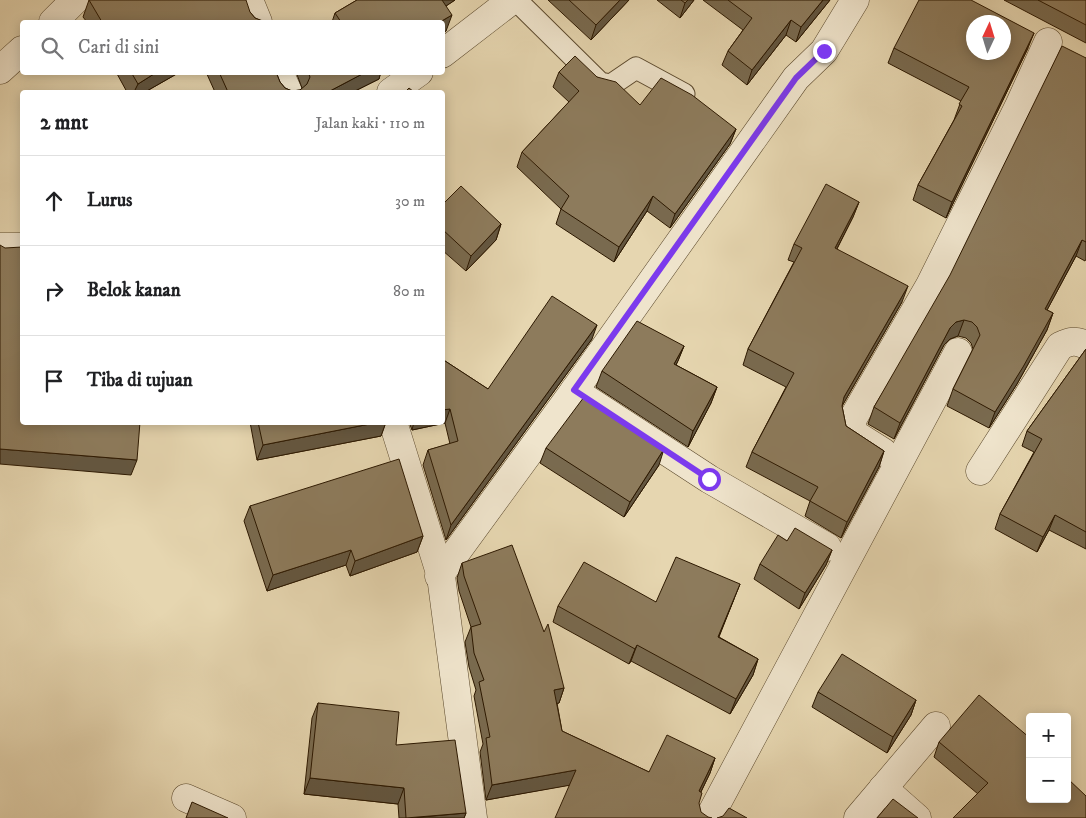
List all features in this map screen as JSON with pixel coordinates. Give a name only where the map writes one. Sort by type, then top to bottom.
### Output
[{"type":"street","points":[[55,20],[75,0]]},
{"type":"street","points":[[249,0],[257,20]]},
{"type":"street","points":[[445,52],[512,0]]},
{"type":"street","points":[[439,576],[796,78],[824,51],[856,0]]},
{"type":"street","points":[[900,461],[853,434],[852,420],[930,285],[1015,115],[1060,48],[1022,28]]},
{"type":"street","points":[[0,70],[20,52]]},
{"type":"street","points":[[280,75],[287,90]]},
{"type":"street","points":[[395,90],[415,75]]},
{"type":"street","points":[[0,247],[20,247]]},
{"type":"street","points":[[980,471],[1060,346],[1069,341],[1086,345]]},
{"type":"street","points":[[710,818],[958,352]]},
{"type":"street","points":[[574,390],[709,479],[847,559]]},
{"type":"street","points":[[394,425],[439,576],[473,818]]},
{"type":"street","points":[[858,818],[936,726]]},
{"type":"street","points":[[884,788],[917,818]]},
{"type":"street","points":[[186,798],[232,818]]},
{"type":"lane","points":[[516,0],[600,83],[611,84],[636,68],[698,102]]},
{"type":"building","points":[[89,0],[246,0],[250,12],[255,18],[260,20],[101,20]]},
{"type":"building","points":[[357,0],[442,0],[452,15],[443,20],[340,20],[335,13]]},
{"type":"building","points":[[569,0],[620,0],[596,25]]},
{"type":"building","points":[[728,0],[823,0],[801,27],[791,20],[752,70],[728,51],[752,18]]},
{"type":"building","points":[[919,0],[971,0],[1000,15],[966,15],[966,60],[1011,60],[1011,21],[1034,33],[952,202],[918,185],[962,106],[959,104],[969,87],[894,48]]},
{"type":"building","points":[[1038,0],[1086,0],[1086,25]]},
{"type":"building","points":[[1062,46],[1086,58],[1086,242],[1082,240],[1045,309],[1053,313],[995,412],[953,389],[980,335],[977,327],[972,322],[964,320],[956,322],[950,328],[900,423],[874,407],[950,275]]},
{"type":"building","points":[[575,56],[597,77],[616,82],[640,105],[661,78],[692,95],[736,129],[675,214],[653,196],[619,247],[561,209],[569,196],[522,152],[579,91],[559,72]]},
{"type":"building","points":[[133,75],[152,75],[138,84]]},
{"type":"building","points":[[220,75],[277,75],[280,82],[290,90],[227,90]]},
{"type":"building","points":[[309,75],[360,75],[332,90],[300,90],[307,84]]},
{"type":"building","points":[[826,184],[859,202],[835,248],[908,286],[844,397],[842,406],[846,426],[884,451],[847,522],[810,501],[818,487],[752,452],[794,373],[748,349],[802,248],[794,244]]},
{"type":"building","points":[[461,186],[501,224],[471,256],[445,232],[445,202]]},
{"type":"building","points":[[0,245],[5,248],[20,247],[20,425],[140,425],[137,460],[0,449]]},
{"type":"building","points":[[552,296],[597,325],[451,525],[428,450],[458,441],[450,409],[445,410],[445,361],[488,389]]},
{"type":"building","points":[[637,321],[684,346],[674,364],[717,387],[693,431],[602,371]]},
{"type":"building","points":[[1086,349],[1086,532],[1055,515],[1043,537],[1000,514],[1042,439],[1027,431]]},
{"type":"building","points":[[584,397],[664,449],[630,502],[546,448]]},
{"type":"building","points":[[259,425],[365,425],[263,445]]},
{"type":"building","points":[[399,459],[423,536],[355,561],[351,550],[273,575],[250,506]]},
{"type":"building","points":[[795,528],[832,550],[805,593],[760,564],[778,535],[787,541]]},
{"type":"building","points":[[512,545],[544,632],[548,624],[564,688],[554,690],[562,731],[649,772],[667,735],[715,758],[699,791],[702,793],[699,803],[701,812],[712,818],[555,818],[576,770],[492,785],[486,738],[490,737],[479,682],[484,680],[474,653],[471,627],[481,624],[464,576],[462,563]]},
{"type":"building","points":[[676,557],[740,584],[718,637],[758,659],[736,699],[637,645],[635,649],[558,606],[584,562],[656,602]]},
{"type":"building","points":[[842,654],[916,700],[893,737],[818,692]]},
{"type":"building","points":[[979,695],[1026,735],[1026,803],[1071,803],[1071,782],[1086,796],[1086,818],[953,818],[988,783],[939,742]]},
{"type":"building","points":[[318,703],[399,712],[396,745],[455,740],[466,813],[406,818],[404,788],[310,778]]},
{"type":"building","points":[[893,799],[918,818],[877,818]]},
{"type":"building","points":[[192,802],[228,818],[186,818]]},
{"type":"building","points":[[729,808],[747,818],[717,818],[723,816]]},
{"type":"route","points":[[709,479],[574,390],[796,78],[824,51]]}]
